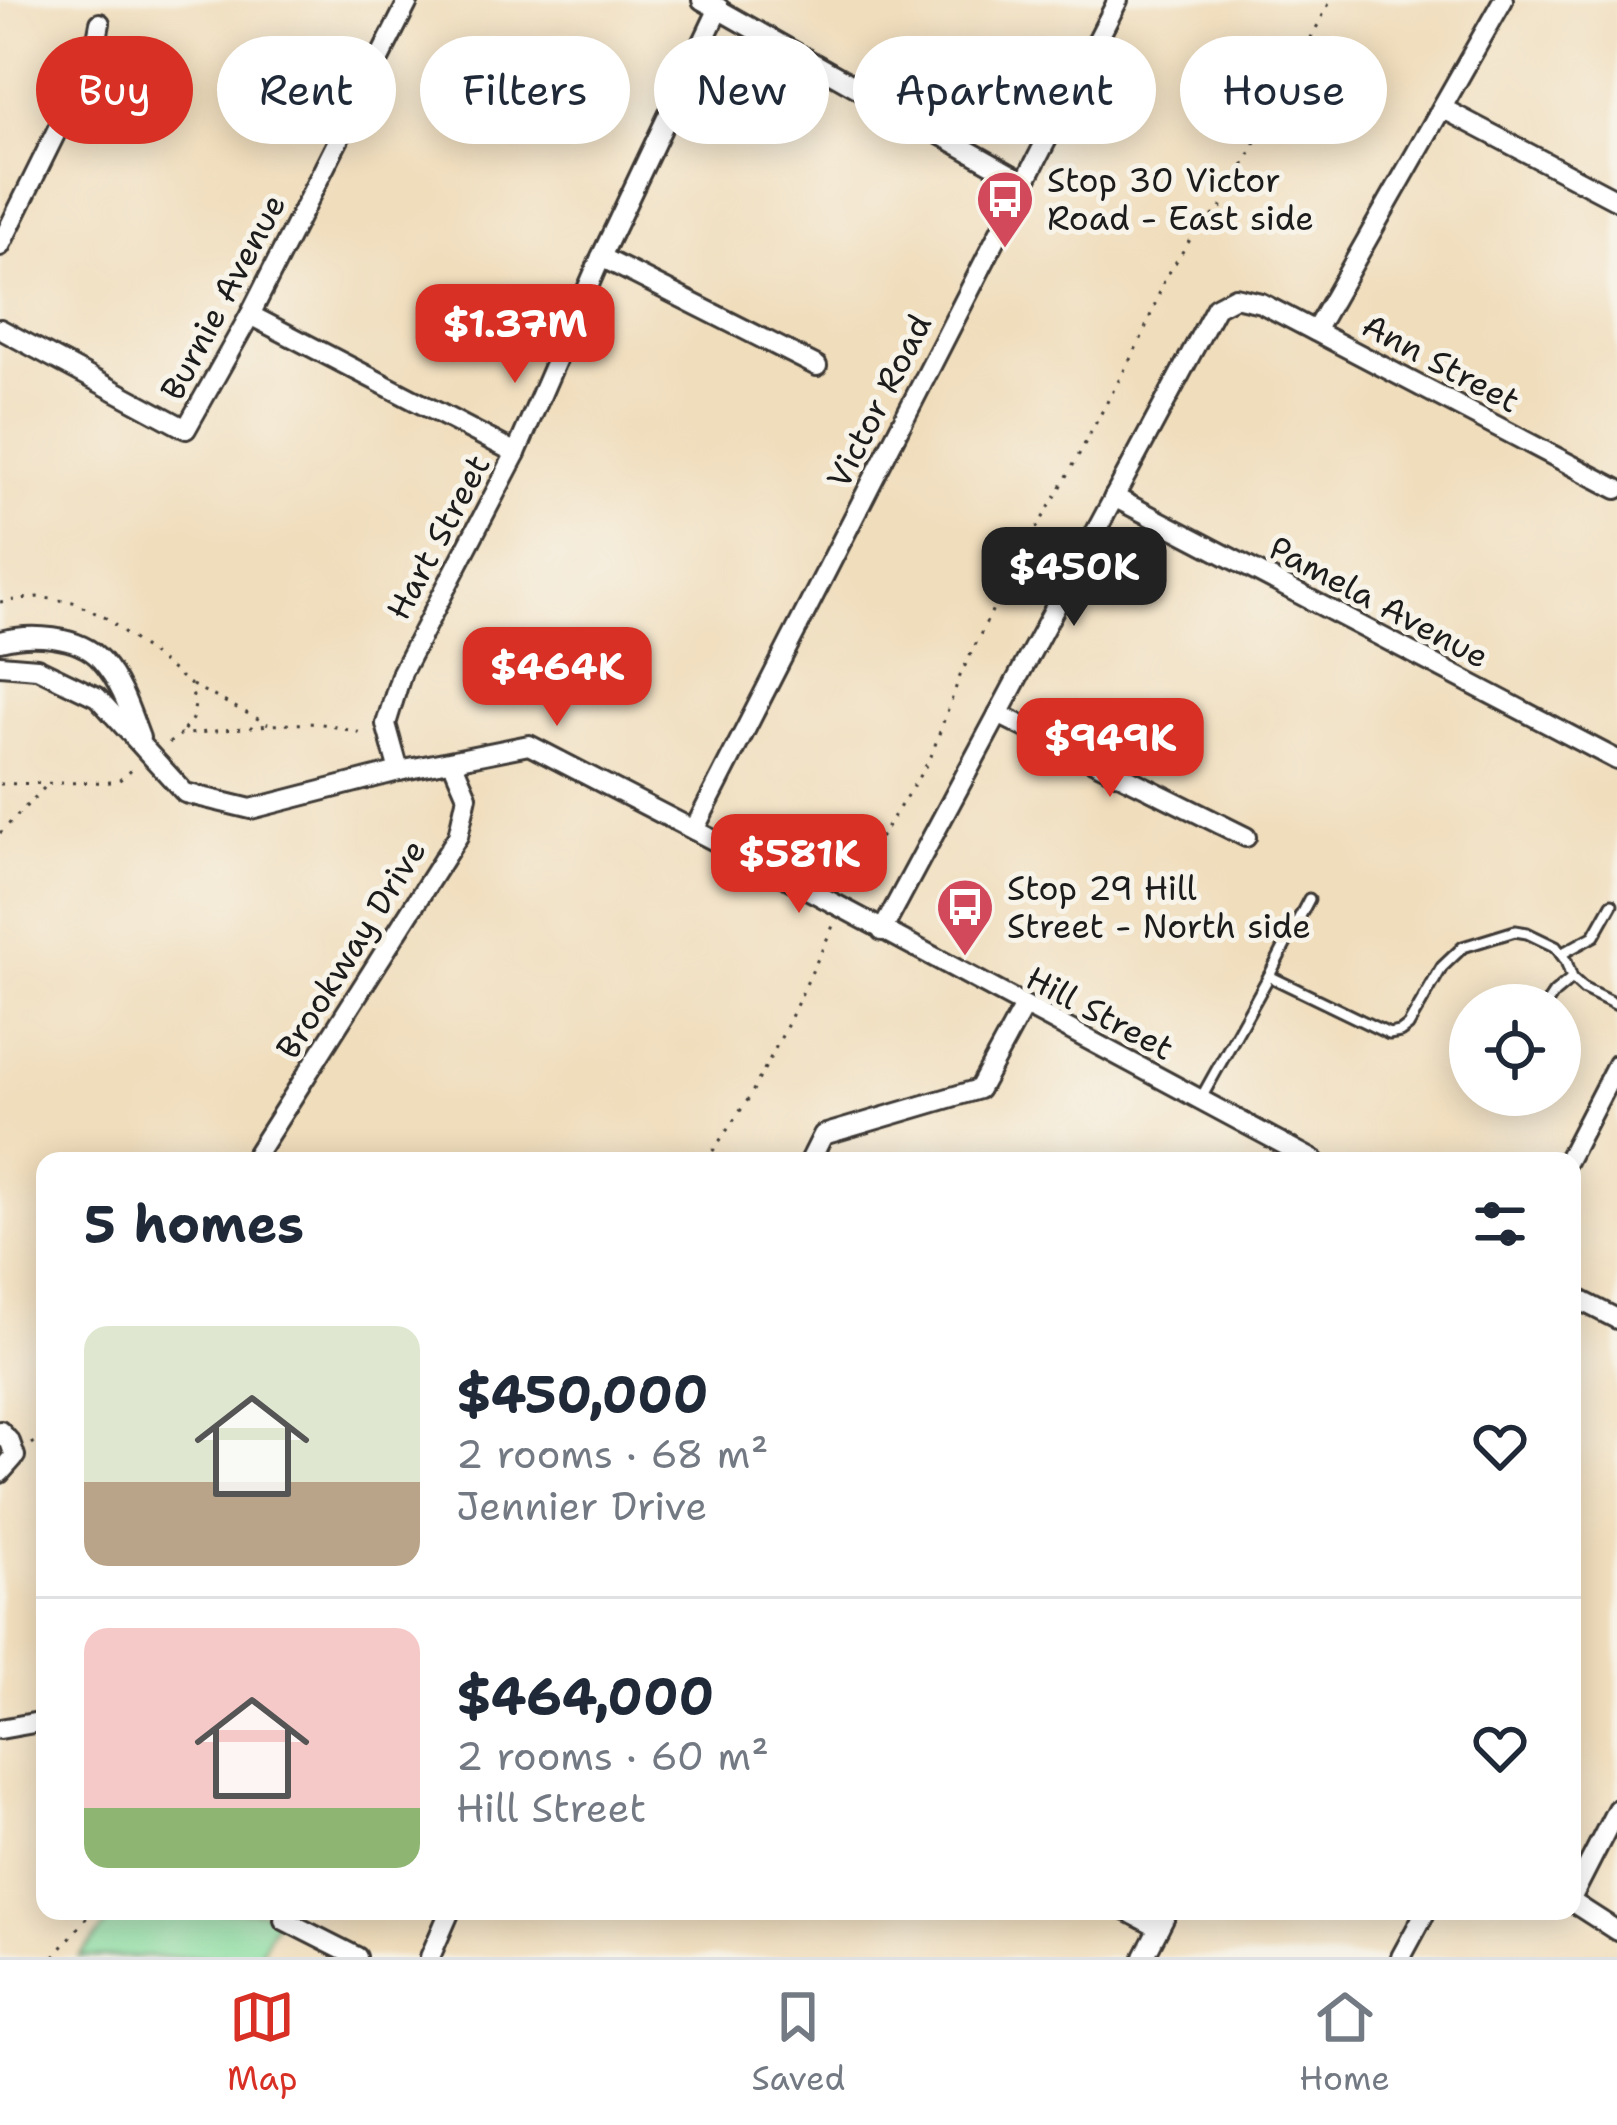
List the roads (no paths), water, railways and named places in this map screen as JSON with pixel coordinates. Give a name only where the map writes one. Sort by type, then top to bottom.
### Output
[{"type":"street","name":"Burnie Avenue","points":[[0,329],[186,429],[250,315],[409,0]]},
{"type":"street","name":"Victor Road","points":[[694,830],[1118,0]]},
{"type":"street","points":[[1315,331],[1502,0]]},
{"type":"street","points":[[711,4],[1024,182]]},
{"type":"street","name":"Hart Street","points":[[399,771],[386,724],[401,672],[516,453],[711,4]]},
{"type":"street","points":[[0,246],[94,55],[100,23]]},
{"type":"street","points":[[1442,108],[1617,200]]},
{"type":"street","points":[[601,257],[817,366]]},
{"type":"street","name":"Ann Street","points":[[1114,497],[1216,307],[1235,297],[1261,302],[1617,489]]},
{"type":"street","points":[[250,315],[516,453]]},
{"type":"street","points":[[882,931],[1114,497]]},
{"type":"street","name":"Pamela Avenue","points":[[1114,497],[1617,760]]},
{"type":"street","points":[[0,641],[21,635],[61,639],[99,656],[125,695],[147,754]]},
{"type":"street","name":"Hill Street","points":[[0,665],[37,668],[98,697],[185,793],[251,809],[399,771],[529,745],[781,874],[1298,1152]]},
{"type":"street","points":[[998,714],[1246,837]]},
{"type":"street","name":"Brookway Drive","points":[[258,1152],[458,836],[467,796],[452,761]]},
{"type":"street","points":[[814,1152],[823,1135],[979,1089],[1024,1006]]},
{"type":"street","points":[[1572,1152],[1617,1064]]},
{"type":"street","points":[[1581,1301],[1617,1319]]},
{"type":"street","points":[[0,1431],[15,1456],[0,1473]]},
{"type":"street","points":[[0,1729],[36,1723]]},
{"type":"street","points":[[1581,1881],[1617,1809]]},
{"type":"street","points":[[1581,1905],[1617,1931]]},
{"type":"street","points":[[284,1920],[357,1957]]},
{"type":"street","points":[[430,1957],[446,1920]]},
{"type":"street","points":[[1144,1957],[1164,1920]]},
{"type":"street","points":[[1401,1957],[1421,1920]]},
{"type":"lane","points":[[1200,1100],[1309,899]]},
{"type":"lane","points":[[1561,954],[1594,935],[1612,904]]},
{"type":"lane","points":[[1269,976],[1389,1034],[1400,1032],[1442,968],[1463,947],[1515,931],[1556,947],[1572,978],[1617,1006]]},
{"type":"lane","points":[[1565,984],[1572,978]]},
{"type":"place","name":"Stop 30 Victor Road - East side","points":[[1005,250]]},
{"type":"place","name":"Stop 29 Hill Street - North side","points":[[965,958]]}]
